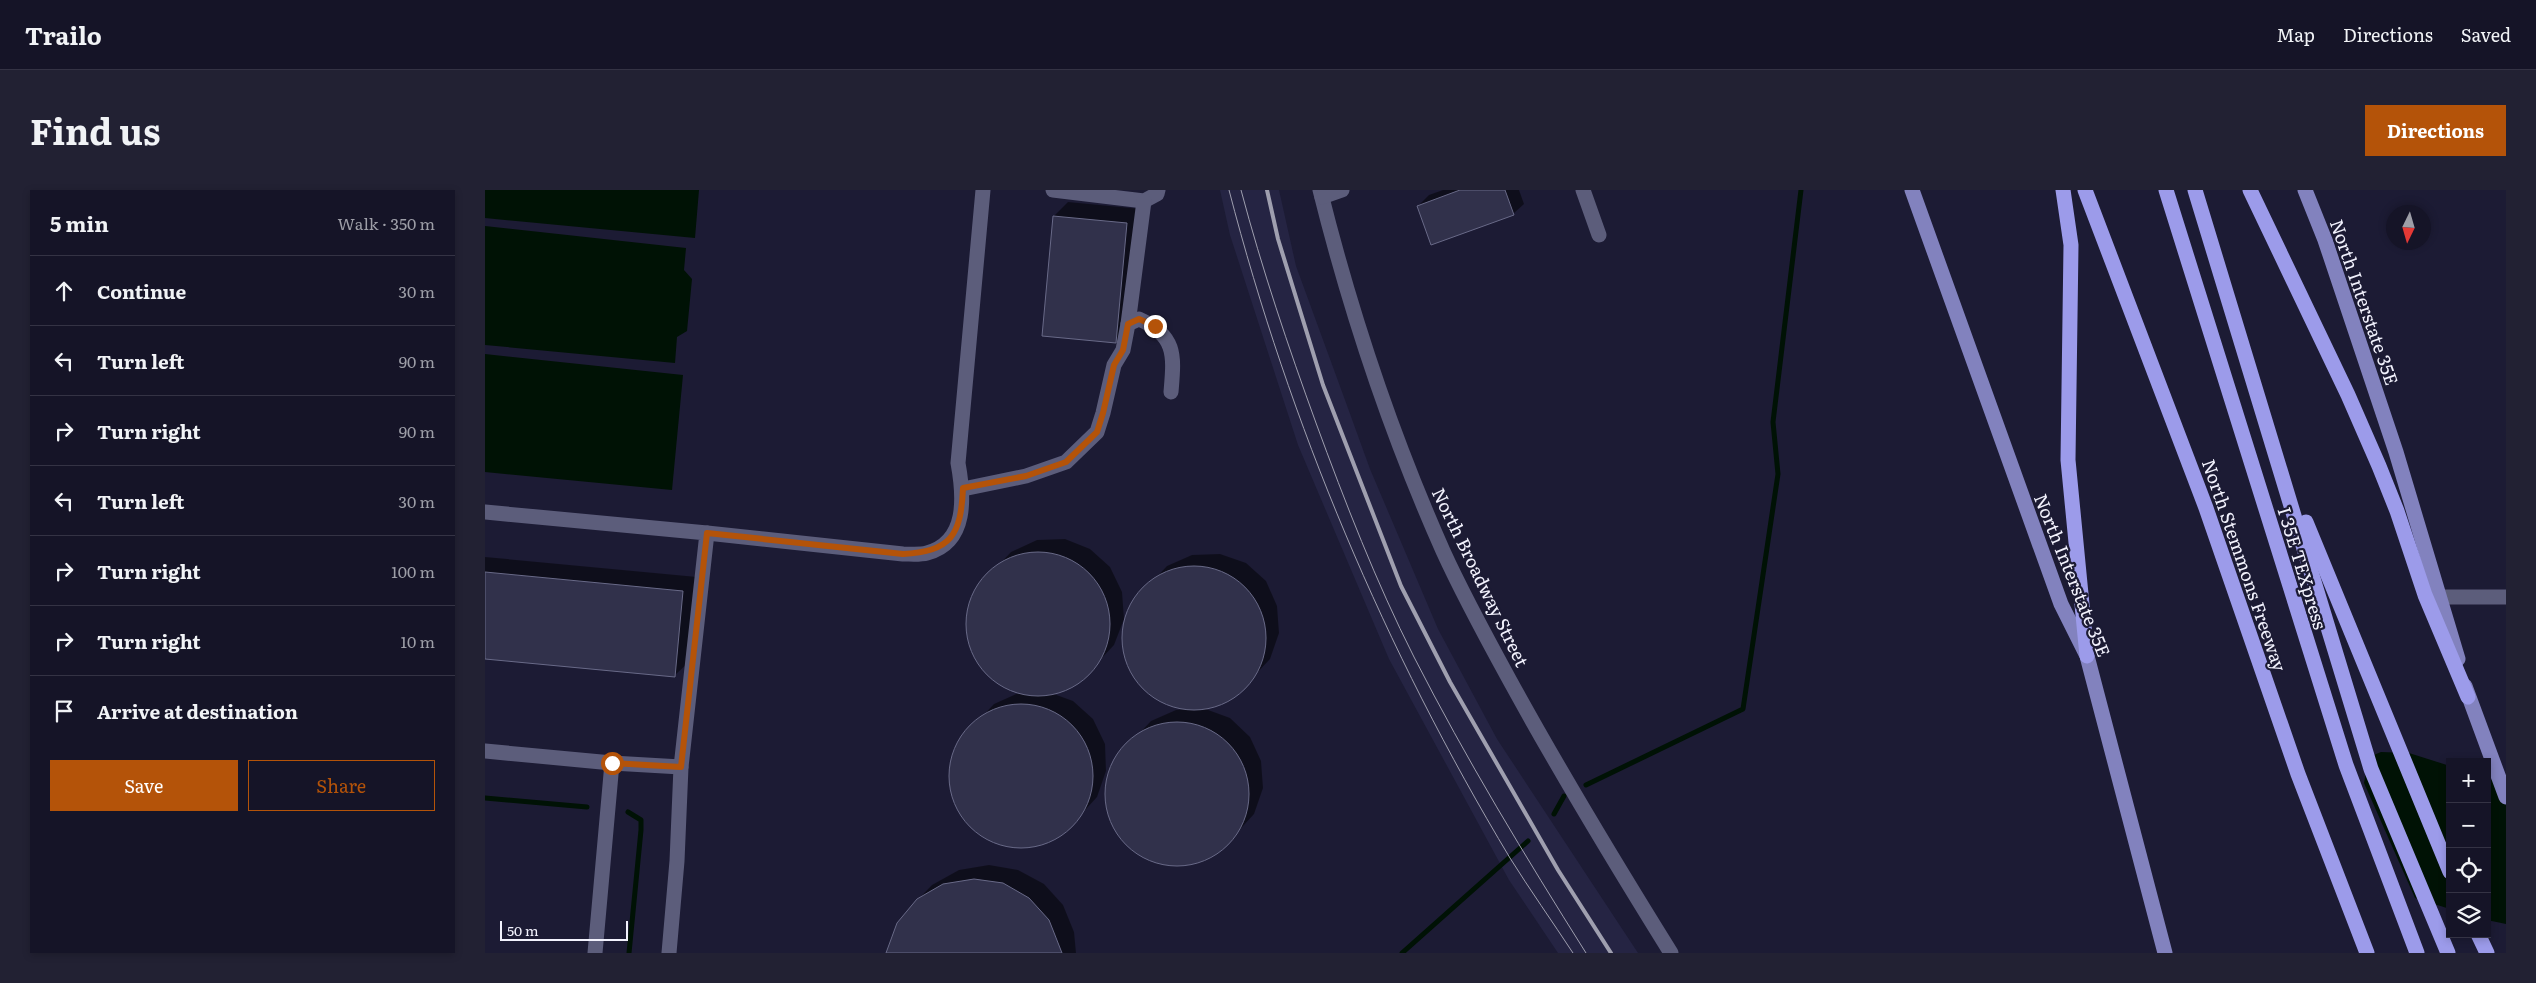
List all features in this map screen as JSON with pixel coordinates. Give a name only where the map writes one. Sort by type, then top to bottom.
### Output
[{"type":"highway","points":[[2063,190],[2071,246],[2068,460],[2087,656]]},
{"type":"highway","name":"North Stemmons Freeway","points":[[2085,190],[2206,508],[2298,774],[2367,953]]},
{"type":"highway","name":"I 35E TEXpress","points":[[2166,190],[2345,765],[2417,953]]},
{"type":"highway","points":[[2195,190],[2278,457],[2371,769],[2448,953]]},
{"type":"highway","points":[[2250,190],[2348,395],[2379,466],[2397,511],[2425,595],[2468,697]]},
{"type":"highway","points":[[2278,457],[2339,598],[2446,862]]},
{"type":"highway","points":[[2480,938],[2487,953]]},
{"type":"main road","name":"North Interstate 35E","points":[[1911,190],[2061,604],[2087,656],[2165,953]]},
{"type":"main road","name":"North Interstate 35E","points":[[2305,190],[2325,240],[2396,452],[2468,697],[2506,797]]},
{"type":"street","points":[[485,512],[903,554],[925,553],[942,547],[954,533],[962,514],[963,488],[958,463],[983,190]]},
{"type":"street","points":[[1053,190],[1143,201],[1157,194],[1158,190]]},
{"type":"street","points":[[1321,194],[1342,190]]},
{"type":"street","points":[[1583,190],[1599,234]]},
{"type":"street","name":"North Broadway Street","points":[[1321,194],[1345,288],[1395,437],[1444,552],[1540,736],[1671,953]]},
{"type":"street","points":[[963,488],[1026,476],[1066,462],[1097,432],[1114,365],[1123,350],[1143,201]]},
{"type":"street","points":[[1128,324],[1139,319],[1155,326],[1168,340],[1174,358],[1171,392]]},
{"type":"street","points":[[669,953],[677,860],[681,767],[707,533]]},
{"type":"street","points":[[2440,597],[2506,597]]},
{"type":"street","points":[[485,751],[612,763],[681,767]]},
{"type":"street","points":[[595,953],[612,763]]},
{"type":"shaded area","points":[[485,190],[699,190],[695,238],[485,218]]},
{"type":"shaded area","points":[[1220,190],[1279,190],[1296,266],[1370,469],[1438,629],[1497,739],[1638,953],[1558,953],[1509,880],[1389,659],[1298,445],[1230,235]]},
{"type":"shaded area","points":[[485,226],[686,248],[684,270],[692,279],[687,331],[677,337],[675,363],[485,345]]},
{"type":"shaded area","points":[[485,354],[683,375],[672,490],[485,472]]},
{"type":"shaded area","points":[[2381,752],[2409,753],[2446,765],[2446,908],[2415,898],[2364,783],[2369,757]]},
{"type":"shaded area","points":[[2491,779],[2506,785],[2506,924],[2491,921]]},
{"type":"building","points":[[1460,190],[1505,190],[1514,215],[1431,245],[1417,206]]},
{"type":"building","points":[[1053,216],[1127,223],[1116,343],[1042,336]]},
{"type":"building","points":[[1038,552],[1052,553],[1066,558],[1078,564],[1089,573],[1098,584],[1104,596],[1109,610],[1109,638],[1104,652],[1098,664],[1089,675],[1078,684],[1066,690],[1052,695],[1038,696],[1024,695],[1010,690],[998,684],[987,675],[978,664],[972,652],[967,638],[966,624],[967,610],[972,596],[978,584],[987,573],[998,564],[1010,558],[1024,553]]},
{"type":"building","points":[[1194,566],[1208,567],[1222,572],[1234,578],[1245,587],[1254,598],[1260,610],[1265,624],[1265,652],[1260,666],[1254,678],[1245,689],[1234,698],[1222,704],[1208,709],[1194,710],[1180,709],[1166,704],[1154,698],[1143,689],[1134,678],[1128,666],[1123,652],[1122,638],[1123,624],[1128,610],[1134,598],[1143,587],[1154,578],[1166,572],[1180,567]]},
{"type":"building","points":[[485,572],[683,591],[675,677],[485,659]]},
{"type":"building","points":[[1021,704],[1035,705],[1049,710],[1061,716],[1072,725],[1081,736],[1087,748],[1092,762],[1092,790],[1087,804],[1081,816],[1072,827],[1061,836],[1049,842],[1035,847],[1021,848],[1007,847],[993,842],[981,836],[970,827],[961,816],[955,804],[950,790],[949,776],[950,762],[955,748],[961,736],[970,725],[981,716],[993,710],[1007,705]]},
{"type":"building","points":[[1177,722],[1191,723],[1205,728],[1217,734],[1228,743],[1237,754],[1243,766],[1248,780],[1248,808],[1243,822],[1237,834],[1228,845],[1217,854],[1205,860],[1191,865],[1177,866],[1163,865],[1149,860],[1137,854],[1126,845],[1117,834],[1111,822],[1106,808],[1105,794],[1106,780],[1111,766],[1117,754],[1126,743],[1137,734],[1149,728],[1163,723]]},
{"type":"building","points":[[974,879],[1003,883],[1029,898],[1049,920],[1062,953],[886,953],[897,923],[917,899],[943,884]]},
{"type":"waterway","points":[[1586,785],[1743,709],[1778,474],[1773,422],[1801,190]]},
{"type":"waterway","points":[[1554,814],[1564,796]]},
{"type":"waterway","points":[[485,798],[587,807]]},
{"type":"waterway","points":[[628,812],[641,820],[629,953]]},
{"type":"waterway","points":[[1402,953],[1528,841]]},
{"type":"tram line","points":[[1229,190],[1253,278],[1281,364],[1345,534],[1382,617],[1422,699],[1465,779],[1510,858],[1573,953]]},
{"type":"tram line","points":[[1241,190],[1267,278],[1327,453],[1387,600],[1414,657],[1475,770],[1518,844],[1586,953]]},
{"type":"railway","points":[[1267,190],[1278,239],[1323,385],[1401,586],[1450,682],[1558,870],[1611,953]]},
{"type":"route","points":[[612,763],[681,767],[707,533],[903,554],[925,553],[942,547],[954,533],[962,514],[963,488],[1003,482],[1066,462],[1097,432],[1114,365],[1123,350],[1128,324],[1139,319],[1155,326]]}]
